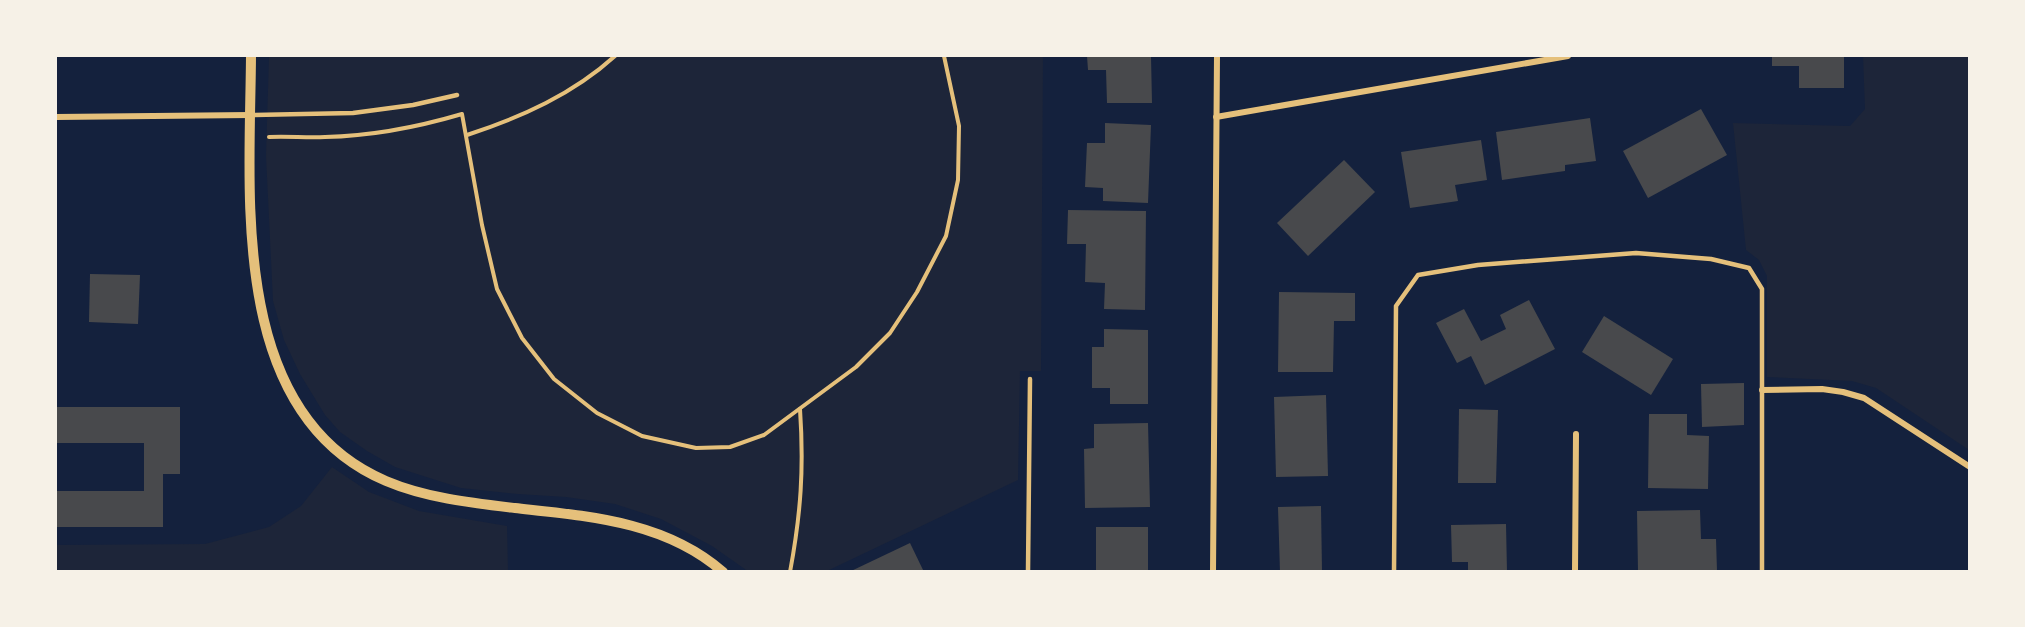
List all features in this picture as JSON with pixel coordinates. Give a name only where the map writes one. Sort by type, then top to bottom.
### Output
[{"type":"street","points":[[250,56],[252,229],[255,275],[269,342],[279,370],[296,404],[332,447],[354,463],[386,481],[427,494],[513,508],[589,516],[635,526],[685,546],[723,572]]},
{"type":"street","points":[[1213,572],[1217,56]]},
{"type":"street","points":[[1216,117],[1568,56]]},
{"type":"street","points":[[56,117],[250,115]]},
{"type":"street","points":[[1762,390],[1822,389],[1864,398],[1970,467]]},
{"type":"street","points":[[1575,572],[1576,434]]},
{"type":"lane","points":[[250,115],[353,113],[413,105],[457,95]]},
{"type":"lane","points":[[1394,572],[1396,306],[1418,275],[1478,266],[1636,253],[1711,259],[1749,268],[1762,289],[1762,572]]},
{"type":"lane","points":[[1028,572],[1030,379]]},
{"type":"path","points":[[467,135],[493,127],[552,101],[599,71],[615,56]]},
{"type":"path","points":[[251,137],[324,137],[363,134],[416,126],[462,114],[482,225],[497,289],[522,338],[554,379],[597,413],[642,436],[696,448],[730,447],[764,435],[856,367],[890,333],[917,292],[946,236],[958,180],[959,126],[944,56]]},
{"type":"path","points":[[790,572],[800,520],[803,479],[800,408]]},
{"type":"shaded area","points":[[269,56],[1043,56],[1041,371],[1020,371],[1018,480],[827,571],[749,572],[712,546],[661,519],[615,504],[566,497],[461,488],[395,467],[340,432],[325,415],[300,374],[284,340],[273,301],[266,156]]},
{"type":"shaded area","points":[[1863,56],[1969,56],[1969,450],[1876,388],[1852,381],[1767,377],[1767,276],[1759,260],[1746,250],[1733,123],[1850,126],[1865,109]]},
{"type":"shaded area","points":[[332,467],[369,492],[419,511],[507,526],[508,571],[56,571],[56,545],[205,544],[269,527],[301,506]]},
{"type":"building","points":[[1087,56],[1151,56],[1152,103],[1107,103],[1106,70],[1088,70]]},
{"type":"building","points":[[1772,56],[1844,56],[1844,88],[1799,88],[1799,66],[1772,66]]},
{"type":"building","points":[[1701,109],[1727,155],[1648,198],[1623,151]]},
{"type":"building","points":[[1590,118],[1596,161],[1565,165],[1565,171],[1502,180],[1496,132]]},
{"type":"building","points":[[1105,123],[1151,125],[1148,203],[1103,201],[1103,188],[1085,187],[1087,143],[1105,143]]},
{"type":"building","points":[[1481,140],[1487,180],[1455,185],[1458,201],[1410,208],[1401,152]]},
{"type":"building","points":[[1344,160],[1375,192],[1308,256],[1277,223]]},
{"type":"building","points":[[1068,210],[1146,211],[1145,310],[1104,309],[1105,283],[1085,282],[1086,244],[1067,244]]},
{"type":"building","points":[[90,274],[140,275],[138,324],[89,322]]},
{"type":"building","points":[[1279,292],[1355,293],[1355,321],[1334,321],[1333,372],[1278,372]]},
{"type":"building","points":[[1529,300],[1555,349],[1485,385],[1471,356],[1457,363],[1436,323],[1464,309],[1481,341],[1506,329],[1500,315]]},
{"type":"building","points":[[1604,316],[1673,359],[1651,395],[1582,352]]},
{"type":"building","points":[[1104,329],[1148,330],[1148,404],[1110,404],[1110,388],[1092,388],[1092,347],[1104,347]]},
{"type":"building","points":[[1744,383],[1744,425],[1702,427],[1701,384]]},
{"type":"building","points":[[1326,395],[1328,476],[1276,477],[1274,397]]},
{"type":"building","points":[[56,407],[180,407],[180,474],[163,474],[163,527],[56,527],[56,491],[144,491],[144,443],[56,443]]},
{"type":"building","points":[[1459,409],[1498,410],[1496,483],[1458,483]]},
{"type":"building","points":[[1649,414],[1687,414],[1687,435],[1709,436],[1708,489],[1648,488]]},
{"type":"building","points":[[1148,423],[1150,507],[1085,508],[1084,449],[1094,448],[1094,424]]},
{"type":"building","points":[[1321,506],[1322,572],[1280,572],[1278,507]]},
{"type":"building","points":[[1700,510],[1701,539],[1716,539],[1717,571],[1638,572],[1637,511]]},
{"type":"building","points":[[1506,524],[1507,572],[1468,572],[1468,562],[1452,562],[1451,525]]},
{"type":"building","points":[[1096,527],[1148,527],[1148,572],[1096,572]]},
{"type":"building","points":[[910,543],[924,572],[849,572]]}]
